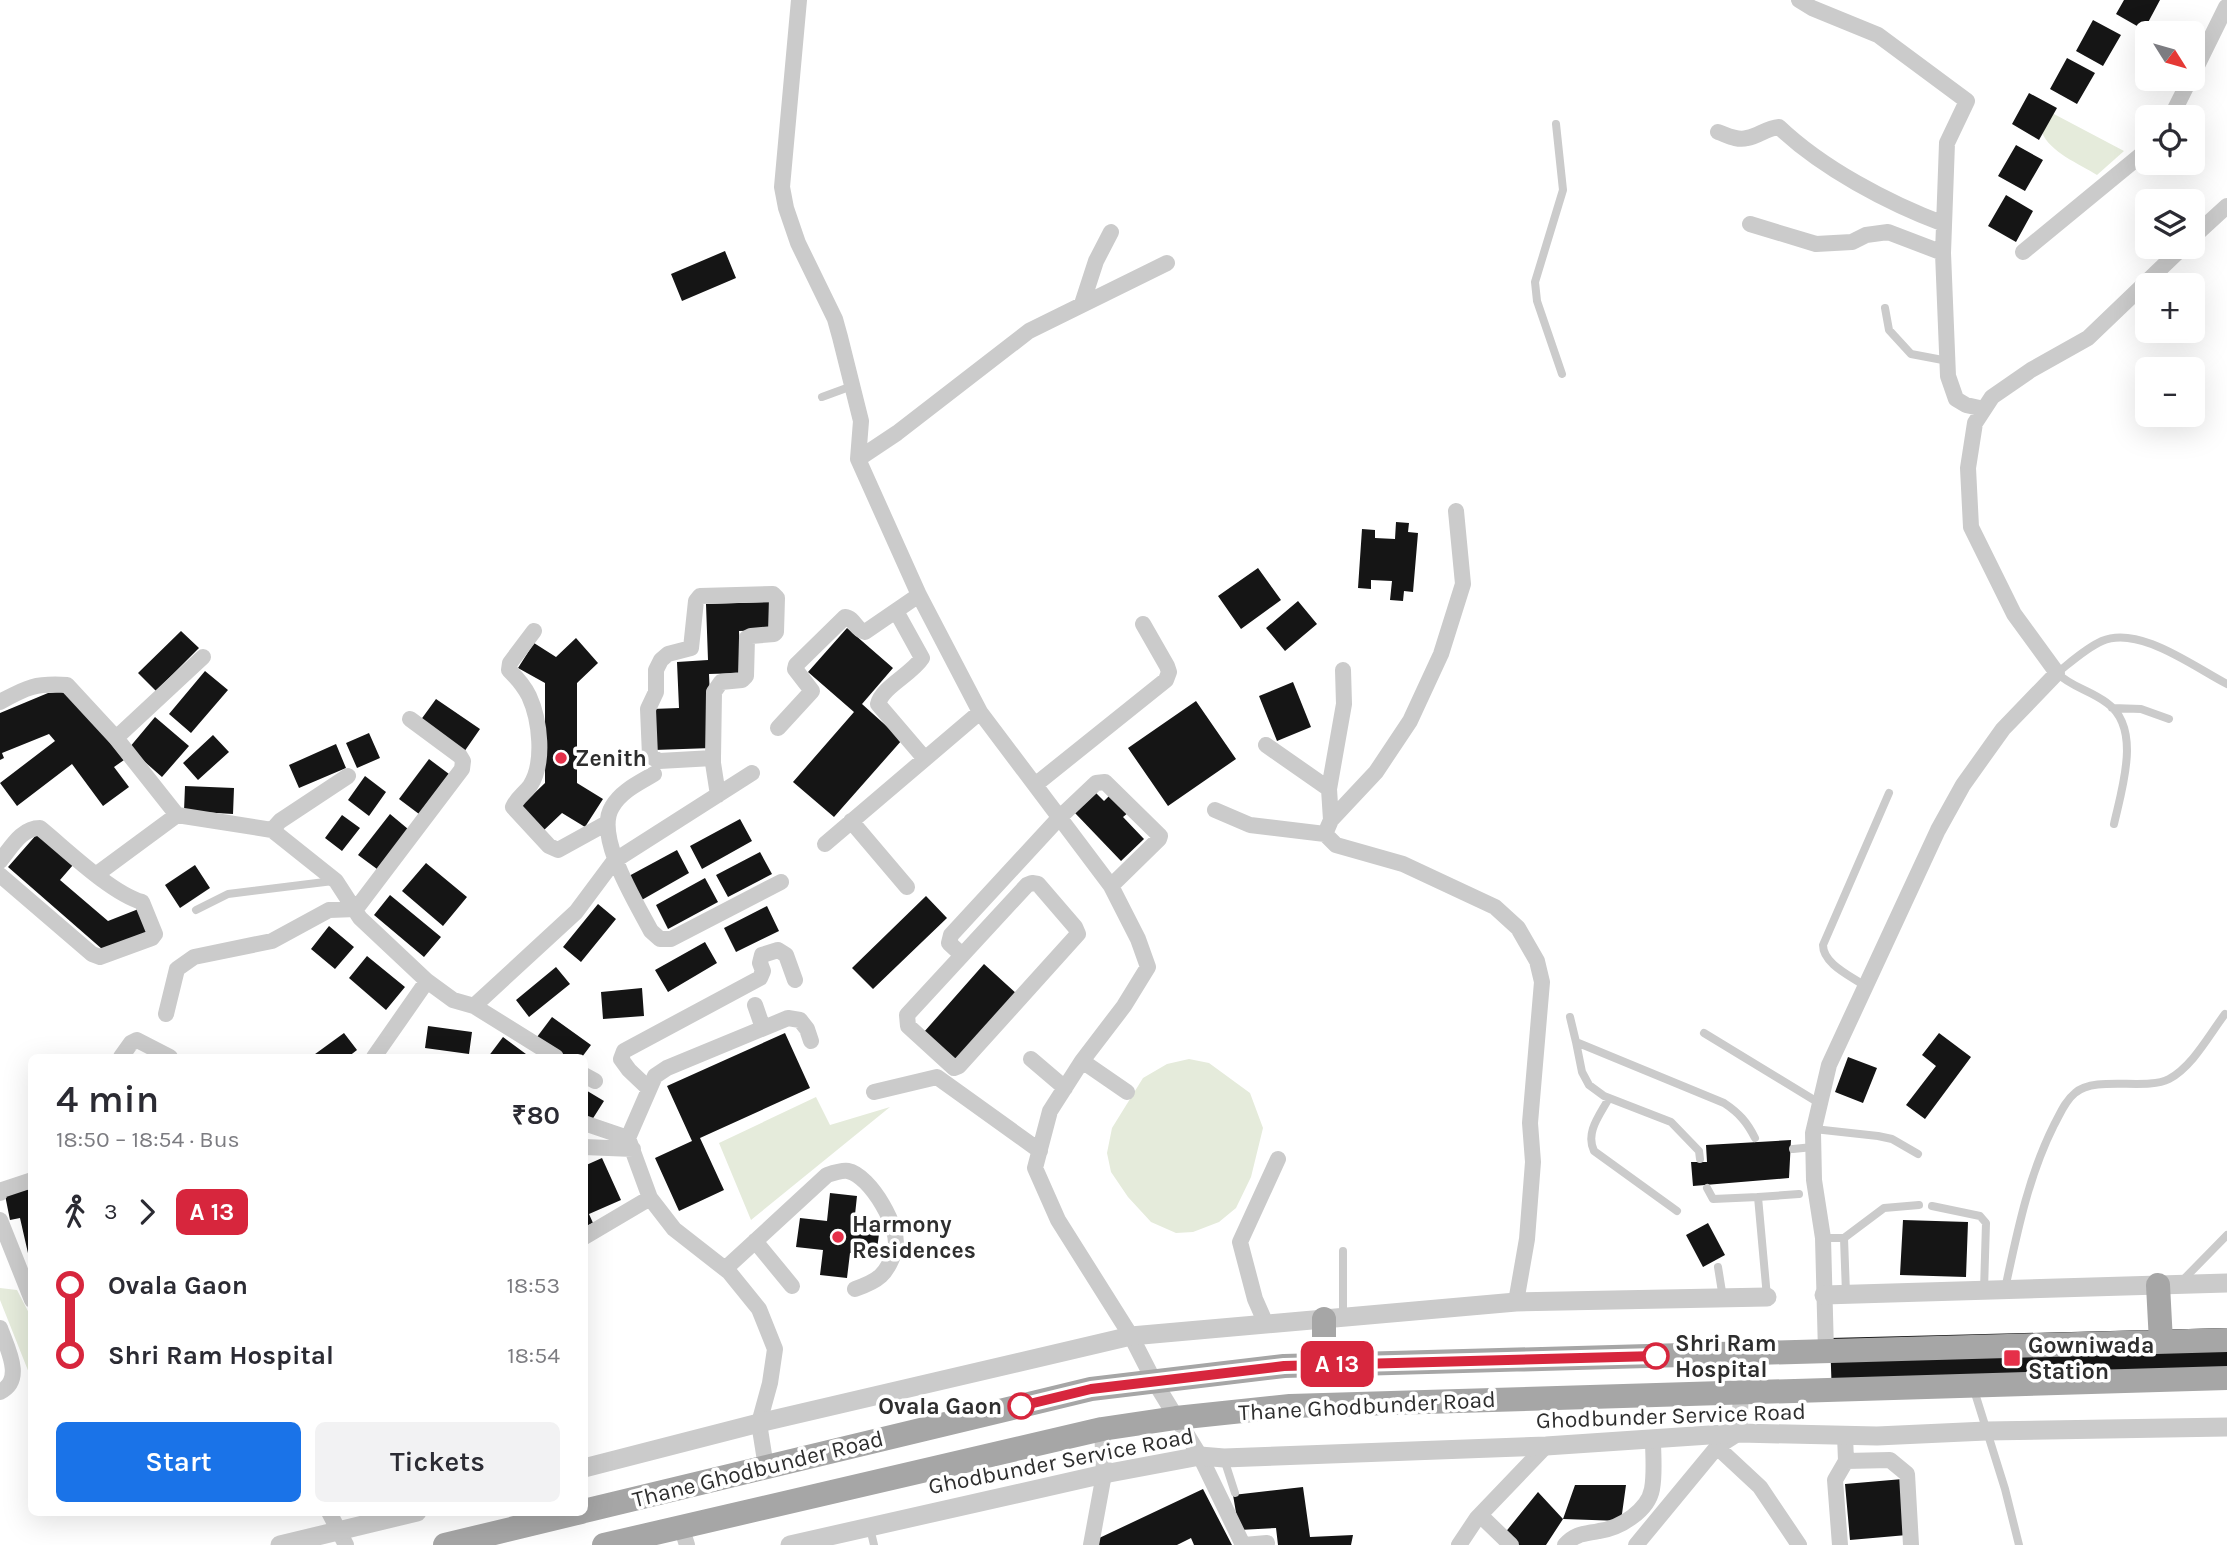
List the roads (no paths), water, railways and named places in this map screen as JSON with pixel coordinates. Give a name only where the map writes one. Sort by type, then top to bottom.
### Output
[{"type":"main road","points":[[2161,1342],[2168,1285]]},
{"type":"main road","points":[[1324,1365],[1333,1318]]},
{"type":"main road","name":"Thane Ghodbunder Road","points":[[588,1511],[1091,1389],[1284,1366],[2227,1340]]},
{"type":"main road","name":"Thane Ghodbunder Road","points":[[604,1545],[684,1536],[1102,1429],[1290,1406],[2227,1378]]},
{"type":"main road","name":"Thane Ghodbunder Road","points":[[446,1545],[566,1516]]},
{"type":"street","points":[[799,0],[782,187],[797,243],[835,319],[861,421],[858,459],[919,594],[980,712],[1111,887],[1138,939],[1148,967],[1125,1006],[1082,1061],[1050,1111],[1035,1168],[1058,1220],[1131,1336],[1154,1381],[1200,1456],[1244,1545],[1267,1543]]},
{"type":"street","points":[[1799,0],[1878,35],[1967,101],[1947,144],[1943,253],[1948,376],[1956,399],[1966,405],[1984,409]]},
{"type":"street","points":[[2205,51],[2227,8],[2219,0]]},
{"type":"street","points":[[1718,132],[1747,138],[1769,127],[1779,127],[1817,159],[1916,213],[1944,224]]},
{"type":"street","points":[[2023,252],[2135,160]]},
{"type":"street","points":[[2205,226],[2227,206]]},
{"type":"street","points":[[1750,225],[1816,244],[1852,242],[1866,235],[1888,232],[1943,253]]},
{"type":"street","points":[[1082,304],[1096,261],[1111,232]]},
{"type":"street","points":[[1826,1352],[1823,1238],[1814,1180],[1813,1147],[1819,1103],[1829,1065],[1938,831],[1963,785],[2003,729],[2057,673],[2014,614],[1971,527],[1968,468],[1975,423],[1992,397],[2031,370],[2088,338],[2170,259]]},
{"type":"street","points":[[858,459],[897,433],[1029,331],[1167,263]]},
{"type":"street","points":[[1328,827],[1376,772],[1410,721],[1441,654],[1462,584],[1457,511]]},
{"type":"street","points":[[713,758],[659,761],[650,756],[648,709],[656,692],[656,670],[668,654],[691,648],[696,601],[700,596],[773,594],[777,598],[776,632],[747,638],[746,676],[742,680],[721,682],[714,692],[713,758],[718,795]]},
{"type":"street","points":[[778,729],[812,691],[795,669],[796,665],[845,617],[865,632],[919,594]]},
{"type":"street","points":[[896,611],[922,653],[922,658],[882,695],[878,704],[925,759]]},
{"type":"street","points":[[1035,785],[1166,680],[1169,672],[1167,666],[1143,624]]},
{"type":"street","points":[[534,631],[510,663],[509,670],[530,698],[540,741],[537,767],[530,786],[515,801],[513,807],[549,846],[558,850],[607,822]]},
{"type":"street","points":[[116,738],[203,657]]},
{"type":"street","points":[[1343,670],[1344,704],[1329,789],[1328,827],[1336,845],[1403,864],[1495,907],[1518,928],[1537,961],[1542,982],[1530,1123],[1533,1162],[1527,1239],[1516,1302]]},
{"type":"street","points":[[0,702],[19,691],[41,684],[67,685],[116,738],[177,815],[272,830],[336,881],[356,909],[359,918],[427,981],[453,1000],[474,1006],[551,1054]]},
{"type":"street","points":[[825,844],[980,712]]},
{"type":"street","points":[[356,909],[462,769],[463,761],[460,755],[410,719]]},
{"type":"street","points":[[1266,745],[1329,789]]},
{"type":"street","points":[[654,774],[620,795],[610,809],[607,822],[614,861],[651,932],[660,939],[671,939],[781,881]]},
{"type":"street","points":[[474,1006],[576,912],[614,861],[752,774]]},
{"type":"street","points":[[272,830],[280,821],[348,776]]},
{"type":"street","points":[[962,955],[949,943],[951,935],[1059,818],[1100,781],[1105,782],[1158,832],[1159,839],[1111,887]]},
{"type":"street","points":[[1215,810],[1250,825],[1328,827]]},
{"type":"street","points":[[97,874],[177,815]]},
{"type":"street","points":[[851,821],[907,887]]},
{"type":"street","points":[[0,861],[23,833],[32,828],[40,828],[134,901],[142,902],[155,932],[152,938],[100,957],[92,954],[0,875]]},
{"type":"street","points":[[1032,883],[1038,884],[1078,934],[959,1066],[954,1068],[908,1026],[905,1020],[962,955],[1027,885],[1032,883]]},
{"type":"street","points":[[166,1014],[177,969],[194,957],[272,941],[329,910],[356,909]]},
{"type":"street","points":[[649,1089],[621,1059],[624,1051],[761,978],[764,971],[760,963],[762,956],[771,951],[778,950],[786,956],[795,979]]},
{"type":"street","points":[[376,1054],[427,981]]},
{"type":"street","points":[[755,1005],[764,1028]]},
{"type":"street","points":[[766,1467],[759,1423],[771,1382],[775,1349],[759,1309],[725,1269],[674,1229],[650,1198],[631,1144],[655,1076],[667,1068],[788,1018],[800,1020],[811,1041]]},
{"type":"street","points":[[123,1054],[131,1042],[138,1040],[164,1054]]},
{"type":"street","points":[[1031,1059],[1065,1088]]},
{"type":"street","points":[[1082,1061],[1127,1092]]},
{"type":"street","points":[[874,1091],[937,1077],[1040,1151]]},
{"type":"street","points":[[588,1125],[631,1144]]},
{"type":"street","points":[[588,1147],[631,1144]]},
{"type":"street","points":[[1266,1324],[1255,1299],[1240,1242],[1278,1159]]},
{"type":"street","points":[[725,1269],[827,1175],[848,1171],[861,1177],[877,1194],[895,1235],[896,1248],[876,1282],[855,1289]]},
{"type":"street","points":[[0,1193],[28,1181]]},
{"type":"street","points":[[588,1235],[650,1198]]},
{"type":"street","points":[[0,1220],[28,1290]]},
{"type":"street","points":[[755,1241],[792,1286]]},
{"type":"street","points":[[1824,1294],[2227,1283]]},
{"type":"street","points":[[588,1467],[759,1423],[1131,1336],[1516,1302],[1767,1297]]},
{"type":"street","points":[[0,1328],[14,1372],[12,1382],[0,1392]]},
{"type":"street","points":[[1636,1545],[1717,1447],[1739,1433],[1741,1392]]},
{"type":"street","name":"Ghodbunder Service Road","points":[[790,1545],[1104,1474],[1200,1456],[1224,1458],[1546,1446],[1739,1433],[1877,1436],[1986,1431],[2227,1427]]},
{"type":"street","points":[[1091,1545],[1104,1474],[1102,1429]]},
{"type":"street","points":[[1840,1545],[1835,1480],[1846,1461],[1845,1435]]},
{"type":"street","points":[[1877,1436],[1878,1461]]},
{"type":"street","points":[[1565,1545],[1583,1533],[1622,1524],[1638,1511],[1652,1490],[1653,1439]]},
{"type":"street","points":[[1459,1545],[1480,1515],[1546,1446]]},
{"type":"street","points":[[1717,1447],[1760,1487],[1799,1545]]},
{"type":"street","points":[[1846,1461],[1895,1463],[1907,1474],[1911,1545]]},
{"type":"street","points":[[1480,1515],[1511,1545]]},
{"type":"street","points":[[331,1516],[343,1539]]},
{"type":"street","points":[[281,1545],[343,1539],[405,1516]]},
{"type":"lane","points":[[1556,124],[1563,190],[1535,282],[1536,301],[1562,374]]},
{"type":"lane","points":[[1885,308],[1889,330],[1911,354],[1948,362]]},
{"type":"lane","points":[[822,397],[852,386]]},
{"type":"lane","points":[[2114,824],[2123,783],[2127,735],[2123,720],[2112,708],[2085,689],[2067,683],[2057,673],[2104,639],[2130,638],[2151,642],[2227,684]]},
{"type":"lane","points":[[2112,708],[2141,709],[2169,719]]},
{"type":"lane","points":[[1865,986],[1823,953],[1824,945],[1889,793]]},
{"type":"lane","points":[[196,910],[228,894],[336,881]]},
{"type":"lane","points":[[2005,1289],[2023,1204],[2041,1150],[2062,1109],[2075,1093],[2089,1086],[2166,1081],[2183,1070],[2225,1014]]},
{"type":"lane","points":[[1570,1017],[1582,1072],[1589,1085],[1609,1098],[1671,1122],[1701,1154]]},
{"type":"lane","points":[[1704,1033],[1819,1103]]},
{"type":"lane","points":[[1576,1042],[1724,1103],[1739,1113],[1755,1138]]},
{"type":"lane","points":[[1609,1098],[1590,1133],[1594,1152],[1677,1212]]},
{"type":"lane","points":[[1814,1129],[1892,1139],[1918,1154]]},
{"type":"lane","points":[[1793,1149],[1813,1147]]},
{"type":"lane","points":[[1707,1188],[1713,1199],[1799,1194]]},
{"type":"lane","points":[[1758,1197],[1767,1297]]},
{"type":"lane","points":[[1823,1238],[1844,1238],[1884,1208],[1919,1205]]},
{"type":"lane","points":[[1933,1206],[1980,1216],[1986,1223],[1984,1290]]},
{"type":"lane","points":[[2168,1285],[2227,1235]]},
{"type":"lane","points":[[1844,1238],[1846,1293]]},
{"type":"lane","points":[[1333,1318],[1343,1251]]},
{"type":"lane","points":[[1717,1267],[1723,1298]]},
{"type":"lane","points":[[1973,1385],[2019,1545]]},
{"type":"lane","points":[[1224,1458],[1235,1493]]},
{"type":"lane","points":[[870,1525],[874,1545]]},
{"type":"place","name":"Zenith","points":[[561,758]]},
{"type":"place","name":"Harmony Residences","points":[[838,1237]]},
{"type":"place","name":"Shri Ram Hospital","points":[[1656,1356]]},
{"type":"place","name":"Gowniwada Station","points":[[2012,1358]]},
{"type":"place","name":"Ovala Gaon","points":[[1021,1406]]}]
